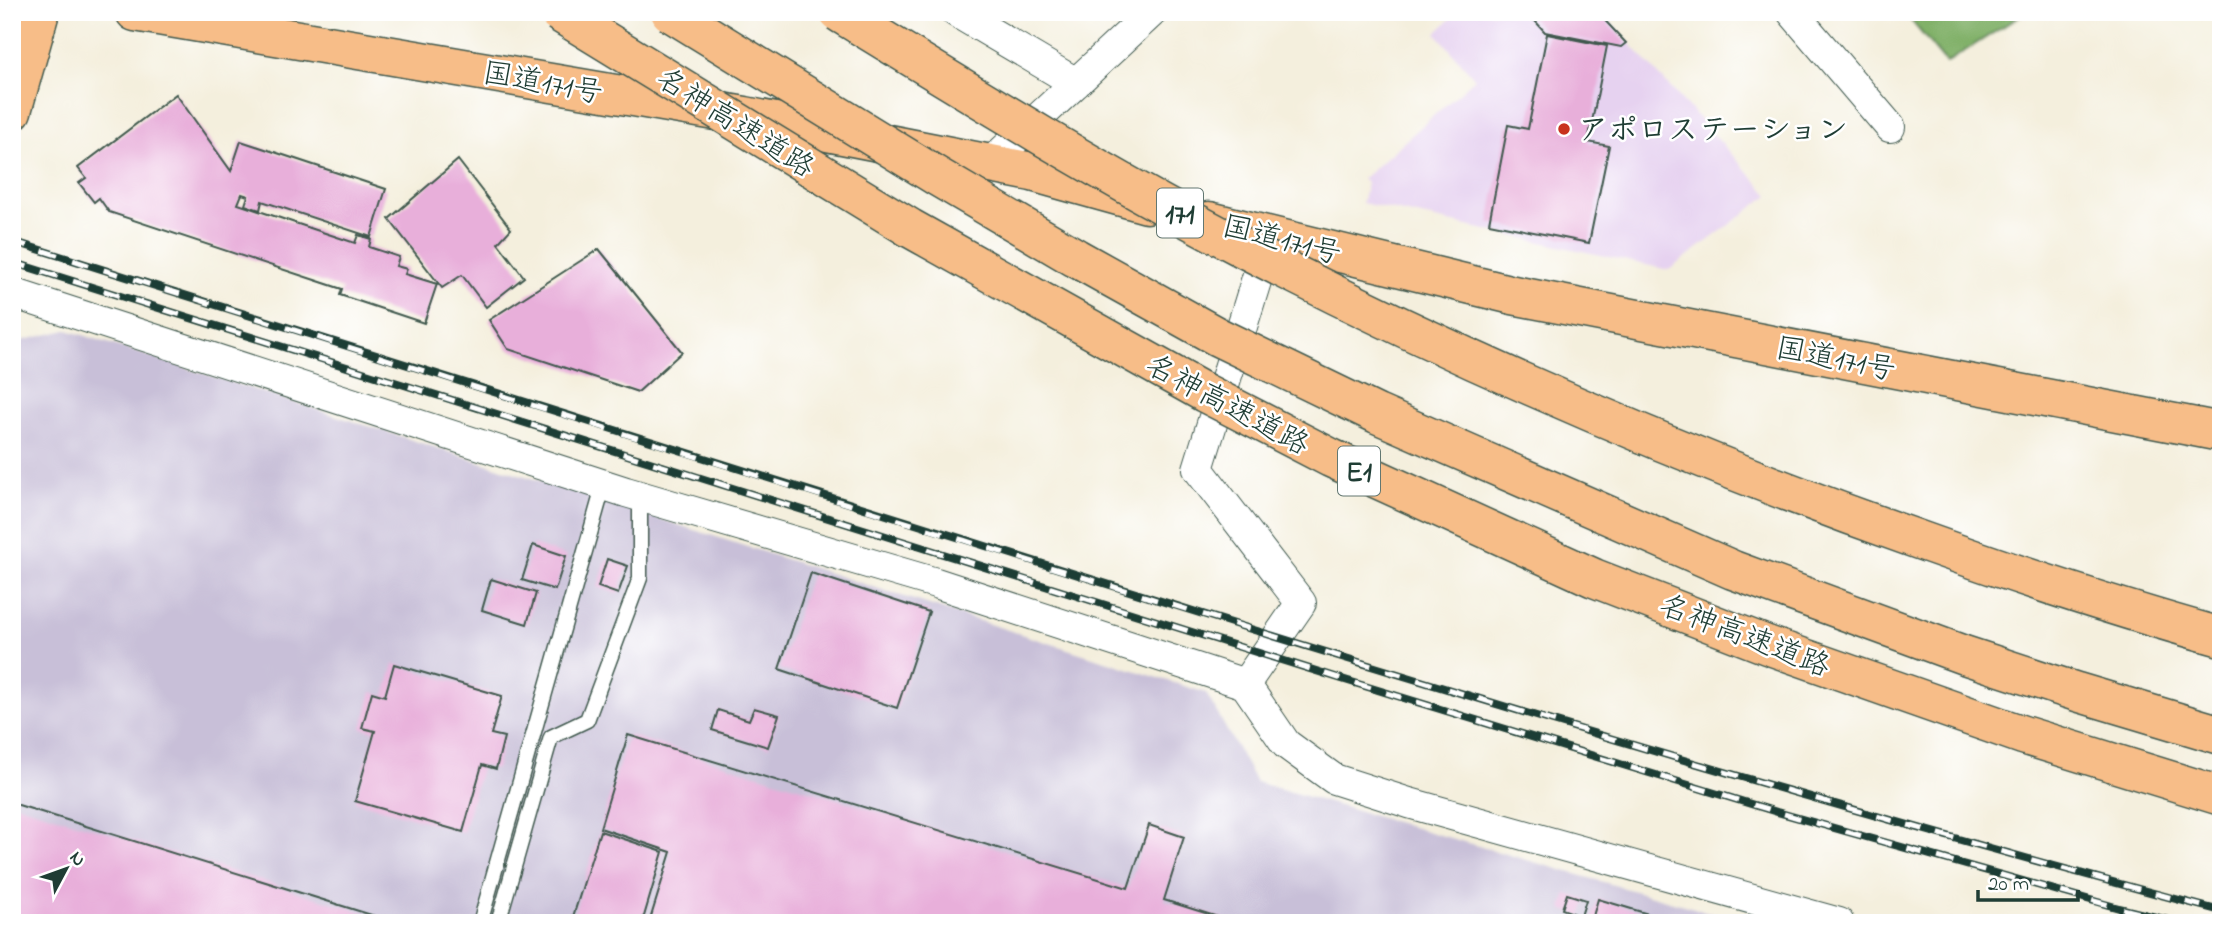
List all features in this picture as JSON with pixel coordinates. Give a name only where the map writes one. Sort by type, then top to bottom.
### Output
[{"type":"highway","points":[[12,66],[39,12]]},
{"type":"highway","points":[[12,111],[39,12]]},
{"type":"highway","name":"国道171号","points":[[135,12],[745,116],[1032,172],[1270,237],[1513,295],[2221,432]]},
{"type":"highway","name":"名神高速道路","points":[[558,12],[910,228],[1147,362],[1331,458],[1594,578],[1767,645],[2023,735],[2221,796]]},
{"type":"highway","name":"名神高速道路","points":[[670,12],[938,177],[1076,258],[1218,337],[1377,414],[1733,570],[1964,655],[2221,735]]},
{"type":"highway","points":[[838,12],[1055,142],[1240,246],[1443,347],[1636,432],[1819,505],[2001,569],[2221,637]]},
{"type":"street","points":[[956,12],[1076,83]]},
{"type":"street","points":[[988,165],[1152,12]]},
{"type":"street","points":[[1793,12],[1890,127]]},
{"type":"street","points":[[1245,684],[1301,603],[1198,469],[1270,237]]},
{"type":"street","points":[[12,293],[640,496],[936,583],[1245,684],[1286,744],[1334,779],[1409,803],[1839,923]]},
{"type":"lane","points":[[480,923],[604,484]]},
{"type":"lane","points":[[498,923],[551,737],[587,720],[640,578],[640,496]]},
{"type":"shaded area","name":"アポロステーション","points":[[1458,12],[1601,12],[1769,195],[1669,270],[1362,203],[1367,184],[1362,179],[1475,79],[1436,33]]},
{"type":"shaded area","points":[[67,330],[1206,693],[1256,782],[1746,923],[12,923],[12,343]]},
{"type":"green space","points":[[1904,12],[2026,12],[1946,63]]},
{"type":"building","points":[[1527,12],[1597,12],[1626,43],[1621,47],[1545,32]]},
{"type":"building","points":[[1547,34],[1607,46],[1588,142],[1609,146],[1589,243],[1489,223],[1508,125],[1528,129]]},
{"type":"building","points":[[176,94],[231,171],[241,141],[386,189],[371,237],[262,201],[260,210],[245,205],[248,196],[242,194],[238,204],[355,243],[358,235],[371,239],[369,247],[399,257],[396,266],[407,269],[405,274],[437,284],[424,323],[340,295],[342,289],[109,212],[99,198],[94,202],[79,183],[86,178],[78,168]]},
{"type":"building","points":[[458,160],[511,229],[498,243],[524,277],[486,307],[462,275],[442,288],[389,219]]},
{"type":"building","points":[[599,249],[682,352],[638,392],[508,349],[489,320]]},
{"type":"building","points":[[533,545],[566,556],[555,590],[522,580]]},
{"type":"building","points":[[607,559],[628,566],[618,594],[598,587]]},
{"type":"building","points":[[811,573],[929,612],[897,708],[779,669]]},
{"type":"building","points":[[491,579],[536,593],[527,624],[482,610]]},
{"type":"building","points":[[394,664],[502,696],[491,734],[504,737],[496,769],[482,765],[463,832],[355,801],[375,731],[362,728],[372,692],[385,696]]},
{"type":"building","points":[[754,708],[779,715],[768,747],[712,730],[718,710],[749,720]]},
{"type":"building","points":[[628,735],[1128,888],[1149,825],[1184,837],[1164,900],[1237,923],[649,923],[671,852],[600,828]]},
{"type":"building","points":[[12,803],[394,922],[394,923],[12,923]]},
{"type":"building","points":[[600,831],[663,852],[642,923],[571,923]]},
{"type":"building","points":[[1567,894],[1586,900],[1581,916],[1562,909]]},
{"type":"building","points":[[1598,899],[1655,916],[1653,923],[1591,923]]},
{"type":"railway","points":[[12,241],[1241,626],[1852,809],[2221,911]]},
{"type":"railway","points":[[12,262],[1345,680],[1777,812],[2180,923]]},
{"type":"place","name":"アポロステーション","points":[[1564,129]]}]
